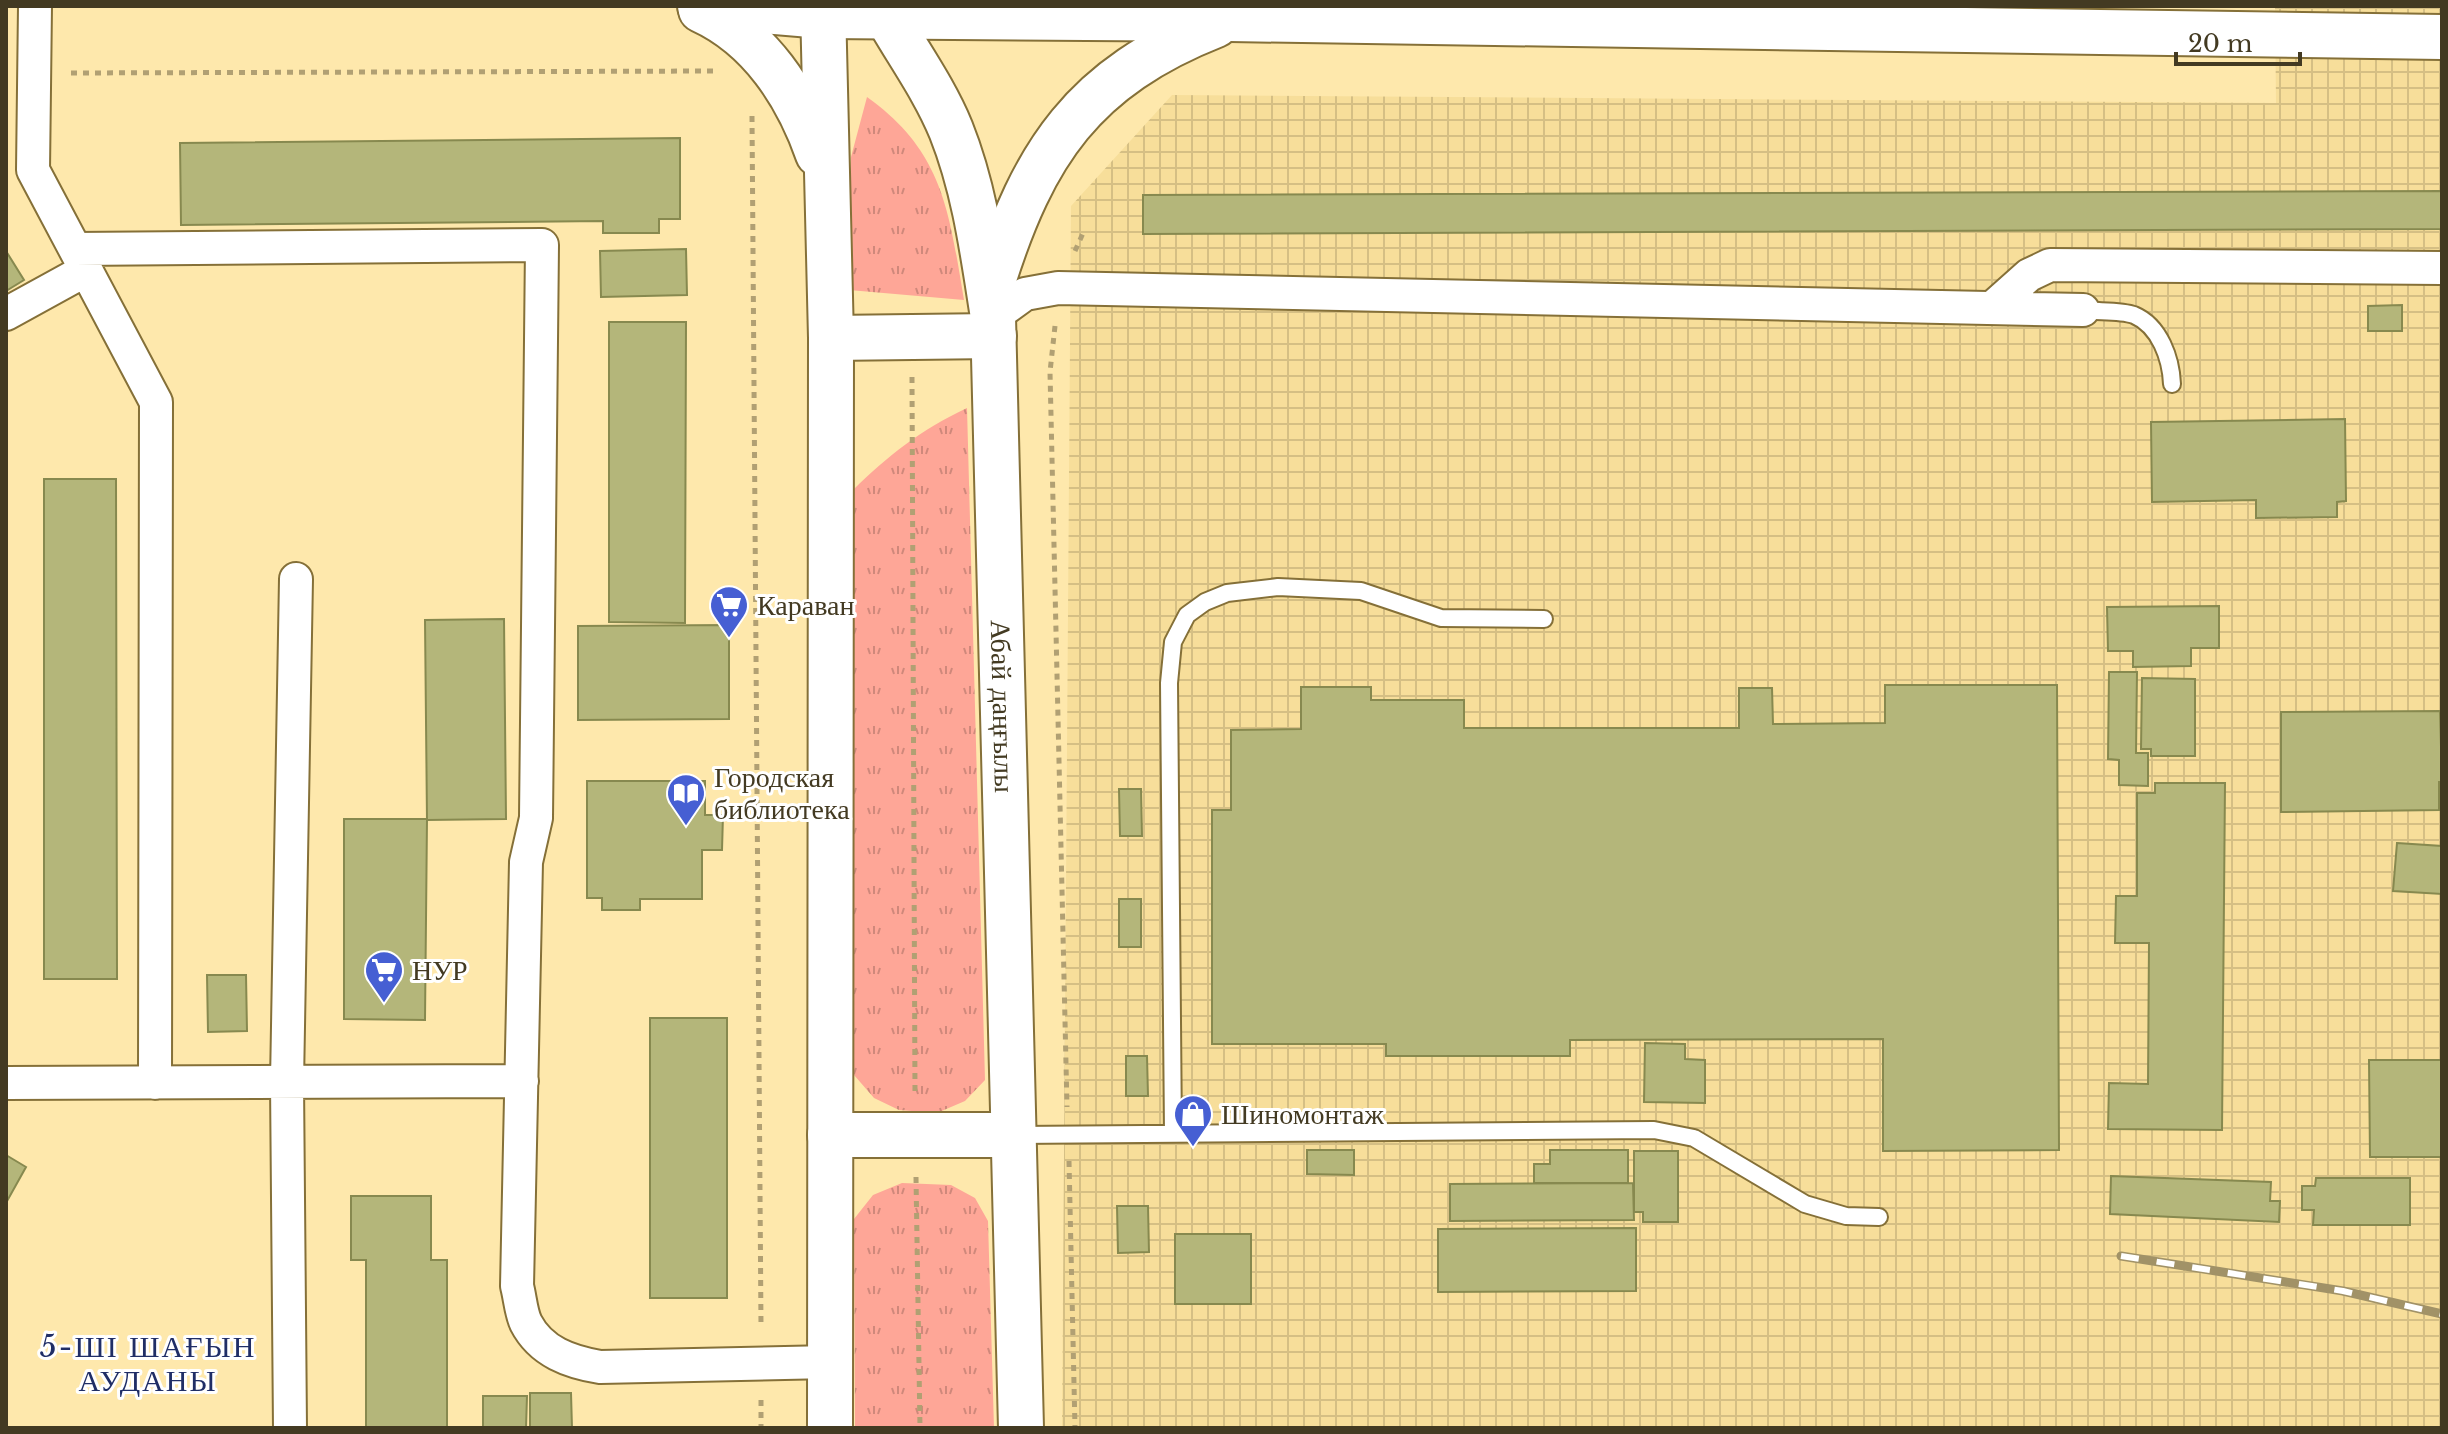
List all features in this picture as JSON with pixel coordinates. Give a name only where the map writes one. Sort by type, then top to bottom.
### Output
[{"type":"main road","points":[[692,6],[720,19],[749,40],[794,97],[809,127],[827,182]]},
{"type":"main road","points":[[700,6],[823,11],[1072,12],[2442,37]]},
{"type":"main road","points":[[823,11],[831,338],[830,1428]]},
{"type":"main road","name":"Абай даңғылы","points":[[884,11],[916,62],[950,128],[967,177],[981,240],[992,316],[1021,1428]]},
{"type":"main road","points":[[831,338],[911,337],[992,316],[1009,231],[1049,151],[1076,116],[1105,87],[1140,62],[1228,15]]},
{"type":"main road","points":[[830,1135],[1014,1135]]},
{"type":"street","points":[[35,6],[24,98],[33,170],[156,402],[155,1083]]},
{"type":"street","points":[[6,314],[80,260],[542,245],[536,818],[526,862],[517,1286],[526,1323],[547,1348],[571,1362],[600,1367],[830,1362]]},
{"type":"street","points":[[1992,308],[2029,275],[2050,265],[2442,268]]},
{"type":"street","points":[[992,316],[1025,294],[1058,288],[2083,310]]},
{"type":"street","points":[[290,1428],[287,1082],[296,579]]},
{"type":"street","points":[[6,1083],[522,1081]]},
{"type":"lane","points":[[2083,310],[2134,315],[2150,328],[2171,362],[2172,384]]},
{"type":"lane","points":[[1173,1134],[1169,683],[1173,642],[1187,615],[1205,602],[1227,593],[1278,587],[1361,591],[1441,618],[1544,619]]},
{"type":"lane","points":[[1014,1135],[1654,1130],[1694,1138],[1805,1204],[1846,1216],[1879,1217]]},
{"type":"path","points":[[24,98],[753,71],[749,40]]},
{"type":"path","points":[[752,112],[761,1363]]},
{"type":"path","points":[[1075,1428],[1050,372],[1058,288],[1084,231]]},
{"type":"path","points":[[911,337],[915,1135],[920,1428]]},
{"type":"shaded area","points":[[2275,6],[2442,6],[2442,1428],[1062,1428],[1071,206],[1172,95],[2276,103]]},
{"type":"green space","points":[[867,97],[893,118],[928,162],[947,212],[964,300],[849,290],[851,157]]},
{"type":"green space","points":[[967,408],[985,1080],[965,1101],[937,1113],[899,1110],[874,1098],[854,1075],[853,490],[906,444]]},
{"type":"green space","points":[[902,1183],[951,1185],[975,1198],[988,1221],[994,1428],[855,1428],[854,1219],[873,1195]]},
{"type":"building","points":[[680,138],[680,219],[659,219],[659,233],[603,233],[603,221],[181,225],[180,143]]},
{"type":"building","points":[[2442,191],[2442,229],[1143,234],[1143,195]]},
{"type":"building","points":[[686,249],[687,295],[601,297],[600,251]]},
{"type":"building","points":[[6,251],[24,280],[6,291]]},
{"type":"building","points":[[2402,305],[2402,331],[2368,331],[2368,306]]},
{"type":"building","points":[[609,322],[686,322],[685,623],[609,622]]},
{"type":"building","points":[[2345,419],[2346,501],[2337,502],[2337,517],[2256,518],[2256,500],[2152,502],[2151,422]]},
{"type":"building","points":[[44,479],[116,479],[117,979],[44,979]]},
{"type":"building","points":[[2219,606],[2219,648],[2191,648],[2191,666],[2133,667],[2133,651],[2108,651],[2107,607]]},
{"type":"building","points":[[504,619],[506,819],[427,820],[425,620]]},
{"type":"building","points":[[729,625],[729,719],[578,720],[578,626]]},
{"type":"building","points":[[2109,672],[2137,672],[2136,753],[2148,753],[2148,786],[2119,785],[2119,760],[2108,759]]},
{"type":"building","points":[[2142,678],[2195,679],[2195,756],[2151,756],[2151,749],[2141,749]]},
{"type":"building","points":[[1885,685],[2057,685],[2059,1150],[1883,1151],[1883,1039],[1570,1040],[1570,1056],[1386,1056],[1386,1044],[1212,1044],[1212,810],[1231,810],[1231,730],[1301,729],[1301,687],[1371,687],[1371,700],[1464,700],[1464,728],[1739,728],[1739,688],[1772,688],[1773,724],[1885,723]]},
{"type":"building","points":[[2440,711],[2442,782],[2439,782],[2439,810],[2281,812],[2281,712]]},
{"type":"building","points":[[587,781],[705,781],[705,815],[723,815],[722,850],[702,850],[702,899],[640,899],[640,910],[602,910],[602,898],[587,898]]},
{"type":"building","points":[[2155,783],[2225,783],[2222,1130],[2108,1129],[2109,1083],[2148,1084],[2149,943],[2115,943],[2116,896],[2137,896],[2137,793],[2155,793]]},
{"type":"building","points":[[1119,789],[1141,789],[1142,836],[1120,836]]},
{"type":"building","points":[[344,819],[427,819],[425,1020],[344,1019]]},
{"type":"building","points":[[2397,843],[2442,846],[2442,894],[2393,891]]},
{"type":"building","points":[[1119,899],[1141,899],[1141,947],[1119,947]]},
{"type":"building","points":[[207,975],[246,975],[247,1031],[208,1032]]},
{"type":"building","points":[[650,1018],[727,1018],[727,1298],[650,1298]]},
{"type":"building","points":[[1645,1043],[1685,1044],[1685,1059],[1705,1060],[1705,1103],[1644,1102]]},
{"type":"building","points":[[1126,1056],[1147,1056],[1148,1096],[1126,1096]]},
{"type":"building","points":[[2369,1060],[2442,1060],[2442,1157],[2370,1157]]},
{"type":"building","points":[[1307,1150],[1354,1150],[1354,1175],[1307,1174]]},
{"type":"building","points":[[1550,1150],[1628,1150],[1628,1183],[1534,1183],[1534,1164],[1550,1164]]},
{"type":"building","points":[[1634,1151],[1678,1151],[1678,1222],[1643,1222],[1643,1212],[1634,1212]]},
{"type":"building","points":[[6,1155],[26,1167],[6,1203]]},
{"type":"building","points":[[2111,1176],[2271,1182],[2270,1201],[2280,1201],[2279,1222],[2110,1214]]},
{"type":"building","points":[[2316,1178],[2410,1178],[2410,1225],[2313,1225],[2314,1210],[2302,1210],[2302,1186],[2315,1186]]},
{"type":"building","points":[[1633,1183],[1634,1220],[1450,1221],[1450,1184]]},
{"type":"building","points":[[351,1196],[431,1196],[431,1260],[447,1260],[447,1428],[366,1428],[366,1260],[351,1260]]},
{"type":"building","points":[[1117,1206],[1148,1206],[1149,1252],[1118,1253]]},
{"type":"building","points":[[1636,1228],[1636,1291],[1438,1292],[1438,1229]]},
{"type":"building","points":[[1175,1234],[1251,1234],[1251,1304],[1175,1304]]},
{"type":"building","points":[[530,1393],[571,1393],[572,1428],[530,1428]]},
{"type":"building","points":[[483,1396],[527,1396],[526,1428],[483,1428]]},
{"type":"railway","points":[[2121,1256],[2343,1291],[2442,1314]]},
{"type":"place","name":"Караван","points":[[729,639]]},
{"type":"place","name":"Городская библиотека","points":[[686,827]]},
{"type":"place","name":"НУР","points":[[384,1004]]},
{"type":"place","name":"Шиномонтаж","points":[[1193,1148]]},
{"type":"district","name":"5-ШІ ШАҒЫН АУДАНЫ","points":[[148,1364]]}]
